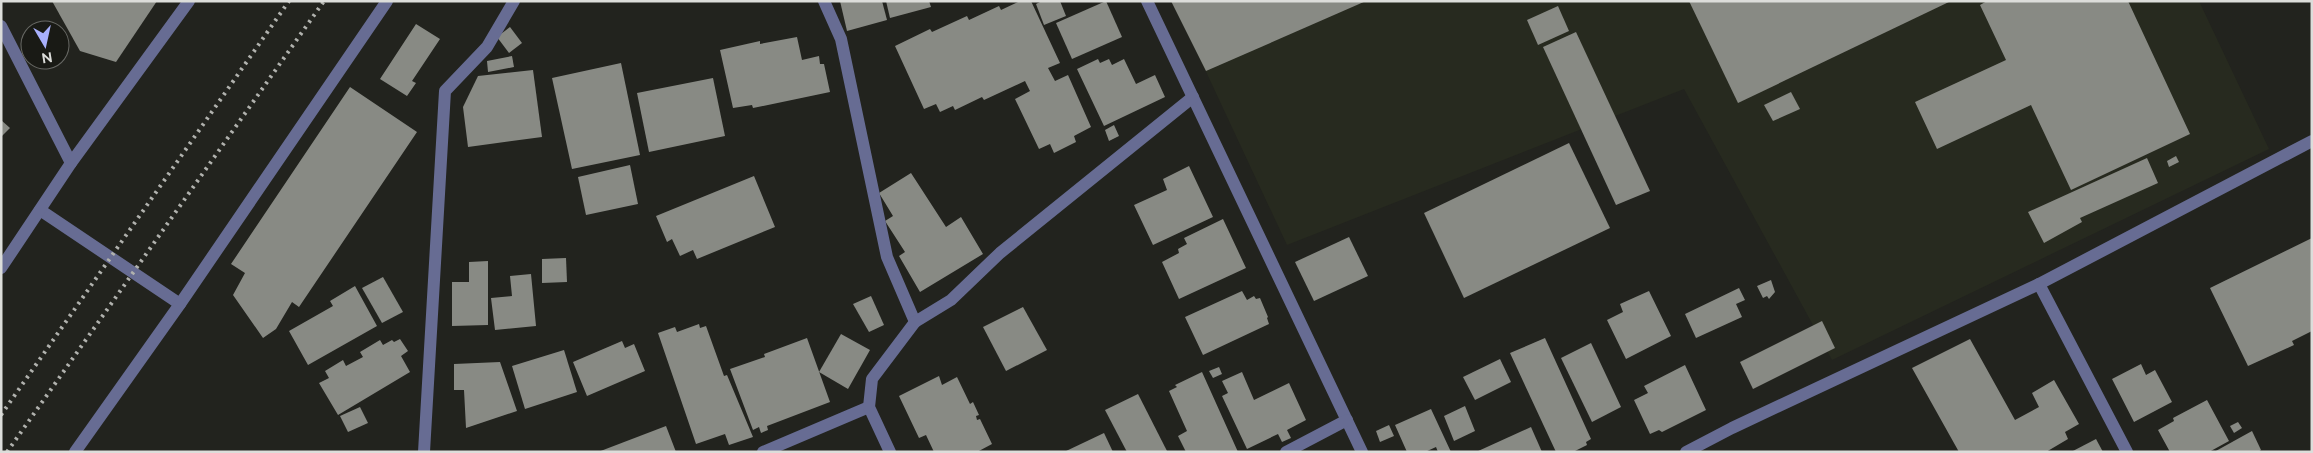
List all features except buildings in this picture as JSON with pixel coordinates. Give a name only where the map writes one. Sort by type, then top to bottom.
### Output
[{"type":"street","points":[[1,268],[71,163],[189,1]]},
{"type":"street","points":[[75,452],[180,304],[387,1]]},
{"type":"street","points":[[424,452],[444,90],[487,47],[514,1]]},
{"type":"street","points":[[824,1],[841,39],[887,258],[916,322]]},
{"type":"street","points":[[1147,1],[1362,452]]},
{"type":"street","points":[[1,26],[71,163]]},
{"type":"street","points":[[890,452],[868,407],[872,379],[916,322],[951,300],[1000,253],[1193,97]]},
{"type":"street","points":[[1686,452],[1732,428],[2039,284],[2312,141]]},
{"type":"street","points":[[40,210],[180,304]]},
{"type":"street","points":[[2039,284],[2127,452]]},
{"type":"street","points":[[763,452],[868,407]]},
{"type":"street","points":[[1286,452],[1347,420]]},
{"type":"shaded area","points":[[1173,1],[2199,1],[2269,149],[1832,360],[1684,89],[1287,245]]},
{"type":"railway","points":[[1,415],[289,1]]},
{"type":"railway","points":[[7,452],[324,1]]}]
